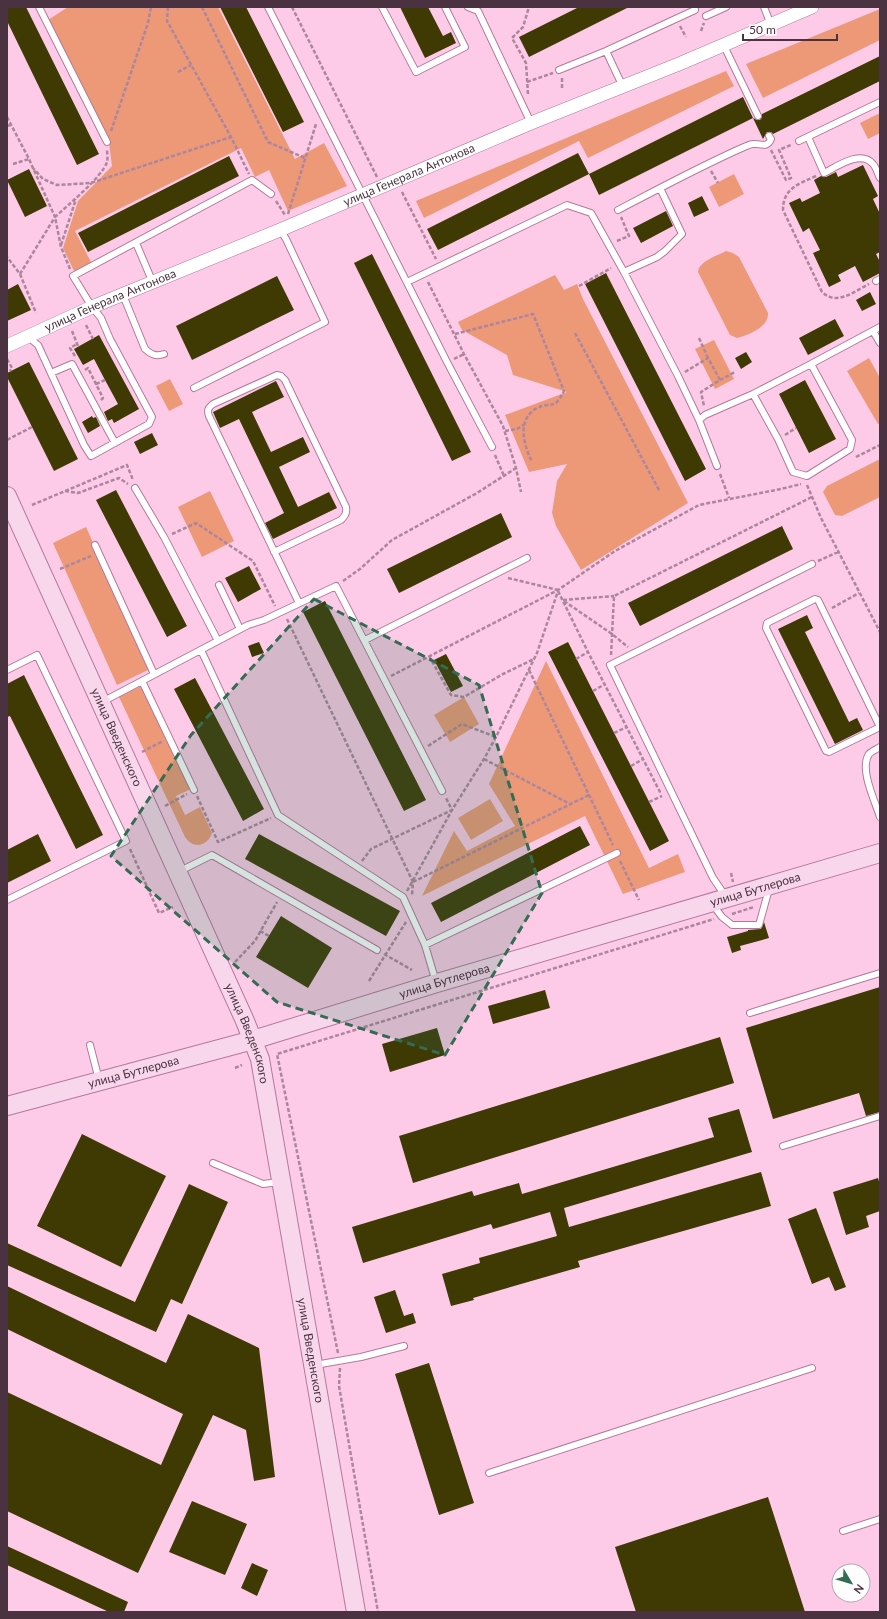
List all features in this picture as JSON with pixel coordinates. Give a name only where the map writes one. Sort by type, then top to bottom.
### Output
[{"type":"street","name":"улица Генерала Антонова","points":[[7,346],[92,308],[531,123],[724,46],[812,7]]},
{"type":"street","name":"улица Введенского","points":[[7,496],[178,872],[253,1040],[260,1059],[356,1612]]},
{"type":"street","name":"улица Бутлерова","points":[[7,1106],[253,1040],[437,984],[720,906],[770,885],[880,853]]},
{"type":"lane","points":[[39,7],[107,142]]},
{"type":"lane","points":[[268,7],[362,195],[492,447]]},
{"type":"lane","points":[[382,7],[416,72],[465,47],[446,7]]},
{"type":"lane","points":[[468,7],[478,11],[531,123]]},
{"type":"lane","points":[[559,70],[606,51],[676,19],[695,10],[695,7]]},
{"type":"lane","points":[[706,16],[726,7]]},
{"type":"lane","points":[[764,7],[771,25]]},
{"type":"lane","points":[[724,46],[758,116]]},
{"type":"lane","points":[[606,51],[623,87]]},
{"type":"lane","points":[[799,141],[808,138],[880,102]]},
{"type":"lane","points":[[618,210],[745,146],[753,144],[764,145],[769,143],[771,139],[769,136]]},
{"type":"lane","points":[[808,138],[824,173],[854,159],[861,158],[867,159],[873,164],[880,178]]},
{"type":"lane","points":[[28,337],[38,345],[84,445],[91,456],[149,424],[152,417],[110,339],[101,318],[92,308],[73,276],[252,180],[271,194]]},
{"type":"lane","points":[[624,272],[661,254],[682,234],[660,188]]},
{"type":"lane","points":[[407,282],[567,205],[591,213],[624,272],[699,420],[717,466]]},
{"type":"lane","points":[[194,388],[325,322],[286,239],[280,230]]},
{"type":"lane","points":[[136,243],[152,283]]},
{"type":"lane","points":[[123,295],[145,349],[151,354],[158,356],[164,354]]},
{"type":"lane","points":[[699,420],[705,415],[753,394],[880,327]]},
{"type":"lane","points":[[873,331],[880,343]]},
{"type":"lane","points":[[51,373],[72,364],[114,443]]},
{"type":"lane","points":[[753,394],[778,439],[793,472],[807,476],[850,449],[852,440],[811,364]]},
{"type":"lane","points":[[274,552],[340,520],[346,511],[346,507],[285,380],[281,376],[277,375],[213,404],[209,408],[208,412],[298,603]]},
{"type":"lane","points":[[135,488],[164,537],[218,641]]},
{"type":"lane","points":[[95,545],[154,674]]},
{"type":"lane","points":[[365,640],[527,558]]},
{"type":"lane","points":[[770,885],[759,925],[732,925],[720,906],[713,878],[610,665],[812,564]]},
{"type":"lane","points":[[219,586],[240,629]]},
{"type":"lane","points":[[100,702],[248,625],[264,620],[336,586],[422,749],[442,791]]},
{"type":"lane","points":[[815,599],[819,601],[880,727],[829,752],[826,751],[766,628],[767,623],[815,599]]},
{"type":"lane","points":[[201,650],[278,815],[403,897],[425,945],[437,984]]},
{"type":"lane","points":[[7,670],[37,655],[126,841],[7,900]]},
{"type":"lane","points":[[142,681],[194,790]]},
{"type":"lane","points":[[880,747],[870,753],[865,764],[866,774],[880,817]]},
{"type":"lane","points":[[425,945],[617,853]]},
{"type":"lane","points":[[178,872],[212,855],[376,950]]},
{"type":"lane","points":[[750,1013],[880,973]]},
{"type":"lane","points":[[90,1045],[100,1081]]},
{"type":"lane","points":[[783,1146],[880,1116]]},
{"type":"lane","points":[[213,1163],[263,1184],[280,1181]]},
{"type":"lane","points":[[313,1365],[361,1357],[404,1346]]},
{"type":"lane","points":[[489,1473],[812,1368]]},
{"type":"lane","points":[[843,1532],[880,1519]]},
{"type":"path","points":[[20,274],[55,217],[103,171],[108,161],[107,142],[119,112],[144,38],[151,7]]},
{"type":"path","points":[[168,7],[167,21],[231,138],[252,180]]},
{"type":"path","points":[[202,7],[268,142],[305,158]]},
{"type":"path","points":[[292,7],[377,177]]},
{"type":"path","points":[[528,97],[526,63],[512,38],[523,27],[529,7]]},
{"type":"path","points":[[676,19],[686,38]]},
{"type":"path","points":[[178,72],[191,65]]},
{"type":"path","points":[[527,82],[559,70]]},
{"type":"path","points":[[7,117],[55,217],[61,247],[73,276]]},
{"type":"path","points":[[271,194],[287,217],[317,123]]},
{"type":"path","points":[[7,126],[11,125]]},
{"type":"path","points":[[32,167],[43,179],[57,185],[90,183],[231,138]]},
{"type":"path","points":[[776,162],[786,180],[791,178],[779,150],[799,141]]},
{"type":"path","points":[[14,164],[28,159]]},
{"type":"path","points":[[824,173],[794,186],[788,192],[783,201],[783,210],[822,292],[828,298],[840,298],[878,280]]},
{"type":"path","points":[[402,191],[440,267]]},
{"type":"path","points":[[61,247],[76,198]]},
{"type":"path","points":[[609,245],[628,236],[618,210]]},
{"type":"path","points":[[7,257],[20,274],[36,313]]},
{"type":"path","points":[[579,286],[613,267]]},
{"type":"path","points":[[424,274],[506,431],[521,492]]},
{"type":"path","points":[[455,334],[533,314],[564,391],[559,401],[554,405],[536,409],[528,417],[522,432],[527,451],[532,462]]},
{"type":"path","points":[[86,325],[92,339]]},
{"type":"path","points":[[72,331],[78,346]]},
{"type":"path","points":[[575,333],[659,490]]},
{"type":"path","points":[[699,338],[720,380]]},
{"type":"path","points":[[687,370],[708,358]]},
{"type":"path","points":[[7,359],[12,368],[10,371]]},
{"type":"path","points":[[88,368],[104,398]]},
{"type":"path","points":[[705,415],[702,392],[734,372]]},
{"type":"path","points":[[96,384],[105,380]]},
{"type":"path","points":[[506,431],[518,429],[526,423]]},
{"type":"path","points":[[7,440],[32,428]]},
{"type":"path","points":[[778,439],[796,428]]},
{"type":"path","points":[[492,447],[504,476]]},
{"type":"path","points":[[32,505],[127,465],[132,477]]},
{"type":"path","points":[[717,466],[729,498]]},
{"type":"path","points":[[336,586],[360,568],[392,540],[516,468]]},
{"type":"path","points":[[64,491],[78,492],[119,478],[135,488]]},
{"type":"path","points":[[385,679],[558,590],[615,551],[699,505],[806,483],[838,552],[880,631]]},
{"type":"path","points":[[563,600],[614,596],[812,497]]},
{"type":"path","points":[[164,537],[196,523],[253,561],[281,612],[413,882]]},
{"type":"path","points":[[60,569],[98,552]]},
{"type":"path","points":[[812,564],[838,552]]},
{"type":"path","points":[[495,574],[558,590],[665,803]]},
{"type":"path","points":[[413,882],[452,810],[496,737],[534,659],[558,590]]},
{"type":"path","points":[[824,612],[859,593]]},
{"type":"path","points":[[610,665],[614,596]]},
{"type":"path","points":[[563,600],[612,634],[635,653]]},
{"type":"path","points":[[576,659],[588,652]]},
{"type":"path","points":[[429,656],[451,695],[464,697],[503,674],[534,659]]},
{"type":"path","points":[[529,670],[639,900]]},
{"type":"path","points":[[593,691],[605,684]]},
{"type":"path","points":[[422,749],[462,724],[496,737]]},
{"type":"path","points":[[614,733],[627,727]]},
{"type":"path","points":[[142,752],[170,738]]},
{"type":"path","points":[[484,759],[570,804]]},
{"type":"path","points":[[631,766],[643,759]]},
{"type":"path","points":[[165,806],[194,790],[218,842],[278,815]]},
{"type":"path","points":[[442,791],[452,810]]},
{"type":"path","points":[[413,882],[589,795]]},
{"type":"path","points":[[649,802],[662,796]]},
{"type":"path","points":[[366,856],[371,849],[452,810]]},
{"type":"path","points":[[126,841],[159,914],[173,907]]},
{"type":"path","points":[[235,962],[255,941],[281,894]]},
{"type":"path","points":[[378,1612],[339,1386],[339,1360],[277,1054],[720,906],[765,904]]},
{"type":"path","points":[[369,981],[411,915]]},
{"type":"path","points":[[260,931],[269,936]]},
{"type":"path","points":[[376,950],[412,970]]},
{"type":"path","points":[[235,1068],[242,1065]]},
{"type":"highlighted area","points":[[314,599],[479,685],[542,893],[445,1055],[277,1002],[111,856],[191,735]]},
{"type":"shaded area","points":[[68,7],[218,7],[295,159],[324,143],[347,186],[288,211],[269,170],[255,177],[241,148],[75,231],[92,264],[75,273],[63,248],[78,201],[112,166],[109,143],[48,20]]},
{"type":"shaded area","points":[[880,9],[880,40],[763,98],[746,64]]},
{"type":"shaded area","points":[[726,71],[734,86],[588,158],[579,141],[424,218],[416,201]]},
{"type":"shaded area","points":[[880,113],[880,133],[868,139],[860,123]]},
{"type":"shaded area","points":[[734,174],[744,194],[719,207],[709,187]]},
{"type":"shaded area","points":[[726,251],[739,257],[768,313],[762,326],[747,335],[737,338],[730,335],[698,272],[699,268],[705,262]]},
{"type":"shaded area","points":[[555,275],[564,290],[577,284],[583,299],[688,503],[581,570],[556,526],[552,513],[557,481],[567,464],[529,472],[505,415],[567,392],[513,375],[507,355],[462,330],[458,322]]},
{"type":"shaded area","points":[[714,340],[734,379],[715,389],[695,349]]},
{"type":"shaded area","points":[[869,358],[880,378],[880,423],[878,424],[847,371]]},
{"type":"shaded area","points":[[170,379],[183,404],[169,411],[156,386]]},
{"type":"shaded area","points":[[880,459],[880,497],[842,516],[835,515],[823,492],[827,486]]},
{"type":"shaded area","points":[[210,491],[234,541],[202,557],[178,507]]},
{"type":"shaded area","points":[[86,527],[150,669],[117,685],[53,543]]},
{"type":"shaded area","points":[[546,661],[649,868],[678,854],[685,872],[623,894],[585,816],[422,896],[454,831],[467,851],[515,826],[489,784]]},
{"type":"shaded area","points":[[141,686],[191,789],[176,796],[185,815],[200,807],[212,833],[210,838],[203,844],[196,845],[188,841],[185,837],[119,697]]},
{"type":"shaded area","points":[[464,697],[479,724],[450,742],[434,715]]},
{"type":"shaded area","points":[[490,799],[503,821],[471,840],[458,818]]},
{"type":"building","points":[[7,7],[26,7],[99,154],[77,165],[7,21]]},
{"type":"building","points":[[220,7],[246,7],[304,122],[283,132]]},
{"type":"building","points":[[400,7],[428,7],[443,36],[451,32],[456,43],[425,58]]},
{"type":"building","points":[[579,7],[629,7],[529,57],[519,37]]},
{"type":"building","points":[[880,56],[880,81],[773,134],[771,132],[767,132],[763,139],[753,118],[760,120],[762,114]]},
{"type":"building","points":[[743,97],[753,118],[599,195],[589,174]]},
{"type":"building","points":[[578,153],[589,174],[438,250],[427,229]]},
{"type":"building","points":[[229,156],[239,176],[88,252],[78,233]]},
{"type":"building","points":[[863,165],[878,196],[873,199],[880,214],[880,252],[876,254],[880,262],[880,273],[863,282],[855,266],[838,275],[841,281],[829,287],[813,253],[820,250],[809,228],[803,232],[789,203],[800,198],[802,202],[820,193],[814,180],[821,176],[826,177],[836,172],[838,177]]},
{"type":"building","points":[[29,169],[47,206],[25,217],[7,180]]},
{"type":"building","points":[[702,196],[709,210],[694,217],[688,203]]},
{"type":"building","points":[[666,211],[673,226],[641,243],[633,228]]},
{"type":"building","points":[[372,254],[471,452],[452,461],[354,263]]},
{"type":"building","points":[[606,273],[706,469],[685,481],[585,284]]},
{"type":"building","points":[[277,276],[294,310],[192,360],[176,326]]},
{"type":"building","points":[[18,284],[31,310],[7,321],[7,290]]},
{"type":"building","points":[[870,292],[876,304],[862,311],[856,300]]},
{"type":"building","points":[[835,319],[844,336],[808,355],[799,338]]},
{"type":"building","points":[[99,335],[139,409],[114,423],[112,419],[108,421],[104,412],[118,404],[94,359],[83,365],[74,349]]},
{"type":"building","points":[[746,352],[752,362],[741,369],[735,358]]},
{"type":"building","points":[[29,362],[78,459],[54,471],[7,377],[7,373]]},
{"type":"building","points":[[805,380],[836,439],[809,453],[779,394]]},
{"type":"building","points":[[276,381],[284,397],[252,412],[271,452],[303,437],[310,452],[279,467],[298,507],[329,492],[337,508],[273,539],[265,523],[284,513],[239,419],[220,428],[213,412]]},
{"type":"building","points":[[92,416],[93,418],[96,417],[100,426],[88,433],[82,422]]},
{"type":"building","points":[[152,433],[158,445],[140,454],[134,442]]},
{"type":"building","points":[[116,490],[187,626],[167,637],[96,500]]},
{"type":"building","points":[[501,513],[512,537],[399,593],[387,569]]},
{"type":"building","points":[[782,526],[793,549],[640,626],[628,603]]},
{"type":"building","points":[[249,566],[261,589],[238,602],[225,578]]},
{"type":"building","points":[[325,601],[426,800],[404,811],[303,612]]},
{"type":"building","points":[[807,615],[813,628],[805,632],[849,722],[857,718],[863,730],[835,744],[778,629]]},
{"type":"building","points":[[259,642],[264,653],[252,657],[248,646]]},
{"type":"building","points":[[568,642],[669,841],[650,851],[548,652]]},
{"type":"building","points":[[446,654],[463,686],[451,692],[434,660]]},
{"type":"building","points":[[24,675],[103,835],[76,849],[10,716],[7,717],[7,684]]},
{"type":"building","points":[[195,678],[264,809],[243,821],[174,689]]},
{"type":"building","points":[[580,826],[590,845],[441,922],[431,903]]},
{"type":"building","points":[[38,834],[51,861],[7,883],[7,850]]},
{"type":"building","points":[[259,834],[400,911],[386,936],[245,859]]},
{"type":"building","points":[[281,916],[332,948],[308,988],[256,957]]},
{"type":"building","points":[[764,922],[769,938],[740,946],[741,950],[732,953],[727,937],[748,930],[761,929]]},
{"type":"building","points":[[880,987],[880,1112],[866,1116],[859,1093],[773,1119],[746,1028]]},
{"type":"building","points":[[545,990],[550,1008],[493,1024],[488,1006]]},
{"type":"building","points":[[437,1028],[445,1055],[390,1072],[382,1044]]},
{"type":"building","points":[[720,1037],[734,1083],[413,1183],[399,1136]]},
{"type":"building","points":[[739,1109],[752,1152],[564,1208],[569,1227],[761,1172],[771,1206],[578,1261],[580,1267],[473,1298],[474,1300],[451,1306],[442,1274],[480,1263],[479,1258],[557,1236],[550,1212],[493,1229],[491,1224],[363,1263],[352,1227],[472,1191],[474,1196],[519,1183],[522,1194],[714,1137],[708,1118]]},
{"type":"building","points":[[82,1134],[166,1176],[121,1267],[37,1226]]},
{"type":"building","points":[[878,1178],[880,1185],[880,1211],[866,1216],[869,1227],[846,1235],[833,1192]]},
{"type":"building","points":[[189,1184],[228,1202],[182,1304],[171,1299],[156,1332],[7,1265],[7,1243],[135,1302]]},
{"type":"building","points":[[816,1208],[846,1287],[835,1291],[829,1277],[812,1284],[788,1219]]},
{"type":"building","points":[[7,1286],[166,1363],[188,1314],[259,1348],[275,1477],[254,1481],[246,1430],[213,1415],[138,1573],[7,1511],[7,1392],[161,1465],[183,1414],[7,1329]]},
{"type":"building","points":[[395,1290],[404,1316],[413,1313],[416,1323],[386,1333],[374,1297]]},
{"type":"building","points":[[429,1363],[474,1503],[439,1515],[395,1374]]},
{"type":"building","points":[[768,1497],[805,1612],[636,1612],[615,1547]]},
{"type":"building","points":[[192,1501],[247,1524],[225,1575],[169,1552]]},
{"type":"building","points":[[7,1546],[128,1602],[124,1612],[109,1612],[7,1565]]},
{"type":"building","points":[[252,1563],[268,1570],[257,1596],[241,1588]]}]
